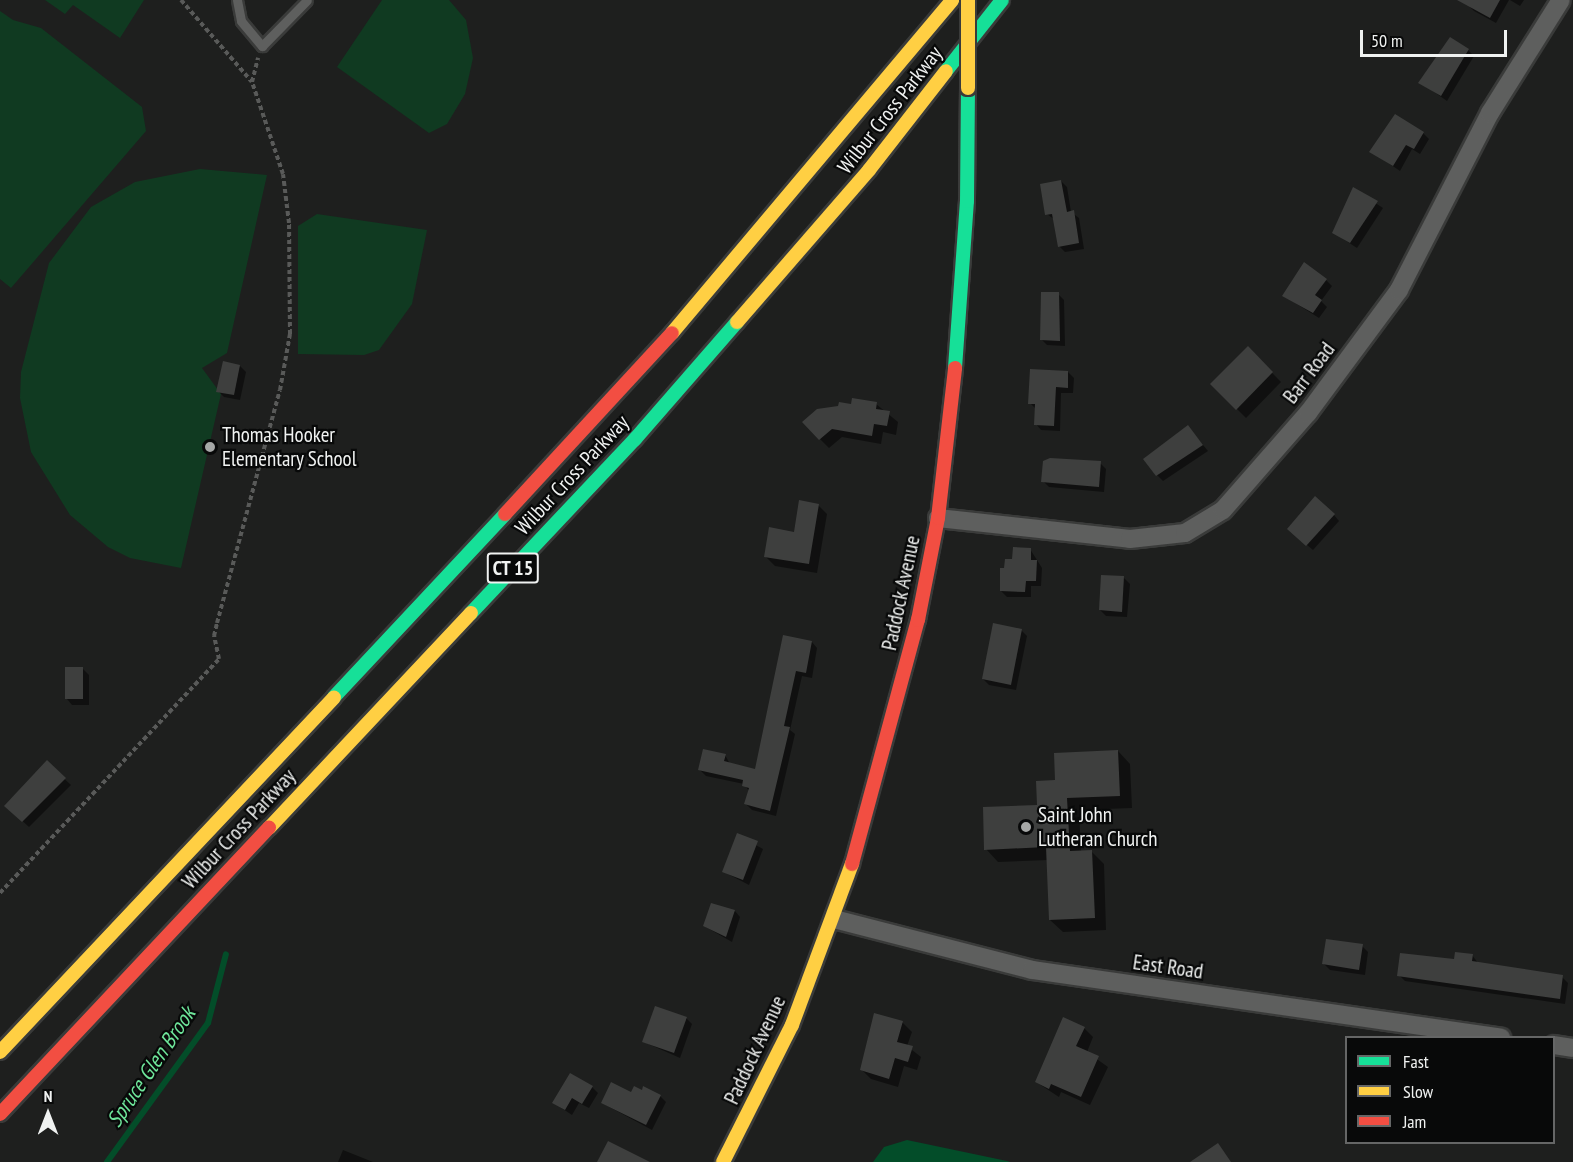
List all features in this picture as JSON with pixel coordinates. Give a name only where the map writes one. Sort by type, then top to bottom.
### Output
[{"type":"main road","name":"Wilbur Cross Parkway","points":[[0,1052],[640,370],[952,0]]},
{"type":"main road","name":"Paddock Avenue","points":[[723,1162],[792,1025],[834,919],[904,683],[938,518],[961,298],[968,88],[968,0]]},
{"type":"main road","name":"Wilbur Cross Parkway","points":[[0,1114],[673,396],[869,170],[1002,0]]},
{"type":"street","name":"Barr Road","points":[[938,518],[1130,539],[1185,532],[1223,510],[1308,412],[1399,290],[1490,113],[1561,0]]},
{"type":"street","name":"East Road","points":[[834,919],[1032,970],[1487,1036]]},
{"type":"street","points":[[1555,1045],[1573,1048]]},
{"type":"lane","points":[[237,0],[242,21],[262,46],[307,0]]},
{"type":"path","points":[[0,893],[219,659],[214,636],[275,411],[290,334],[289,223],[283,174],[252,82],[181,0]]},
{"type":"path","points":[[252,82],[262,46]]},
{"type":"shaded area","points":[[45,0],[144,0],[120,38],[73,5],[65,14]]},
{"type":"shaded area","points":[[382,0],[449,0],[466,20],[473,58],[465,94],[447,124],[429,133],[337,67]]},
{"type":"shaded area","points":[[0,11],[13,20],[41,28],[142,107],[146,131],[11,288],[0,279]]},
{"type":"shaded area","points":[[200,169],[267,175],[227,353],[202,368],[221,394],[181,568],[130,558],[108,547],[70,515],[31,452],[20,398],[21,372],[49,263],[91,207],[135,182]]},
{"type":"shaded area","points":[[317,214],[427,230],[412,304],[379,350],[364,355],[298,354],[298,226]]},
{"type":"shaded area","points":[[907,1140],[1010,1162],[873,1162],[884,1147]]},
{"type":"building","points":[[1457,0],[1500,0],[1490,18]]},
{"type":"building","points":[[1450,37],[1469,49],[1441,96],[1418,83]]},
{"type":"building","points":[[1395,114],[1424,132],[1414,149],[1406,145],[1393,166],[1369,152]]},
{"type":"building","points":[[1061,180],[1067,212],[1074,210],[1079,243],[1058,247],[1052,214],[1045,215],[1040,184]]},
{"type":"building","points":[[1353,187],[1378,201],[1350,243],[1332,233]]},
{"type":"building","points":[[1304,262],[1327,279],[1315,295],[1322,300],[1313,313],[1282,296]]},
{"type":"building","points":[[1041,292],[1059,292],[1060,341],[1040,340]]},
{"type":"building","points":[[1248,346],[1273,372],[1236,410],[1210,384]]},
{"type":"building","points":[[223,361],[240,365],[234,395],[216,392]]},
{"type":"building","points":[[1030,369],[1068,371],[1068,388],[1056,387],[1054,426],[1034,425],[1035,404],[1028,404]]},
{"type":"building","points":[[852,398],[877,402],[876,409],[890,411],[887,426],[874,424],[872,436],[832,429],[819,440],[802,422],[817,409],[838,406],[839,402],[851,404]]},
{"type":"building","points":[[1188,425],[1203,445],[1156,476],[1143,459]]},
{"type":"building","points":[[1050,458],[1101,461],[1099,487],[1041,482],[1043,461]]},
{"type":"building","points":[[1315,496],[1335,514],[1306,546],[1287,529]]},
{"type":"building","points":[[799,500],[819,504],[809,564],[764,557],[769,527],[794,532]]},
{"type":"building","points":[[1013,547],[1031,548],[1031,560],[1037,560],[1036,581],[1026,581],[1025,592],[1000,591],[1000,568],[1004,568],[1005,559],[1012,559]]},
{"type":"building","points":[[1101,575],[1124,576],[1122,612],[1099,610]]},
{"type":"building","points":[[993,623],[1022,629],[1011,685],[982,679]]},
{"type":"building","points":[[783,635],[812,641],[806,673],[796,671],[784,726],[790,727],[770,811],[744,804],[749,788],[742,786],[743,780],[698,770],[703,749],[726,754],[724,761],[755,769]]},
{"type":"building","points":[[65,667],[83,667],[83,699],[65,699]]},
{"type":"building","name":"Saint John Lutheran Church","points":[[1118,750],[1120,796],[1067,798],[1070,851],[1092,850],[1095,918],[1049,920],[1046,847],[984,850],[983,807],[1037,805],[1036,781],[1055,780],[1054,753]]},
{"type":"building","points":[[47,760],[66,778],[22,822],[4,806]]},
{"type":"building","points":[[737,833],[758,841],[743,880],[722,872]]},
{"type":"building","points":[[711,903],[735,910],[726,937],[703,926]]},
{"type":"building","points":[[1326,939],[1363,944],[1359,970],[1322,964]]},
{"type":"building","points":[[1455,952],[1473,954],[1472,961],[1563,975],[1560,999],[1397,976],[1400,953],[1454,959]]},
{"type":"building","points":[[655,1006],[687,1017],[674,1053],[642,1042]]},
{"type":"building","points":[[874,1013],[903,1021],[897,1042],[913,1046],[908,1062],[895,1058],[889,1079],[860,1070]]},
{"type":"building","points":[[1063,1017],[1085,1027],[1076,1046],[1099,1056],[1081,1097],[1051,1084],[1049,1089],[1035,1082]]},
{"type":"building","points":[[570,1073],[593,1086],[582,1104],[572,1098],[565,1110],[552,1103]]},
{"type":"building","points":[[611,1082],[631,1092],[634,1086],[642,1090],[643,1086],[661,1095],[646,1125],[601,1103]]},
{"type":"building","points":[[608,1141],[650,1162],[597,1162]]},
{"type":"building","points":[[1218,1143],[1231,1162],[1190,1162]]},
{"type":"waterway","name":"Spruce Glen Brook","points":[[107,1162],[208,1023],[226,954]]},
{"type":"traffic: fast","points":[[946,71],[1002,0]]},
{"type":"traffic: fast","points":[[955,368],[967,201],[968,88]]},
{"type":"traffic: fast","points":[[471,613],[635,439],[737,322]]},
{"type":"traffic: fast","points":[[334,697],[505,514]]},
{"type":"traffic: slow","points":[[672,333],[952,0]]},
{"type":"traffic: slow","points":[[968,0],[968,88]]},
{"type":"traffic: slow","points":[[737,322],[869,170],[946,71]]},
{"type":"traffic: slow","points":[[269,828],[471,613]]},
{"type":"traffic: slow","points":[[0,1052],[334,697]]},
{"type":"traffic: slow","points":[[723,1162],[792,1025],[852,864]]},
{"type":"traffic: jam","points":[[505,514],[672,333]]},
{"type":"traffic: jam","points":[[852,864],[918,620],[938,518],[955,368]]},
{"type":"traffic: jam","points":[[0,1114],[269,828]]},
{"type":"place","name":"Thomas Hooker Elementary School","points":[[210,447]]},
{"type":"place","name":"Saint John Lutheran Church","points":[[1026,827]]}]
